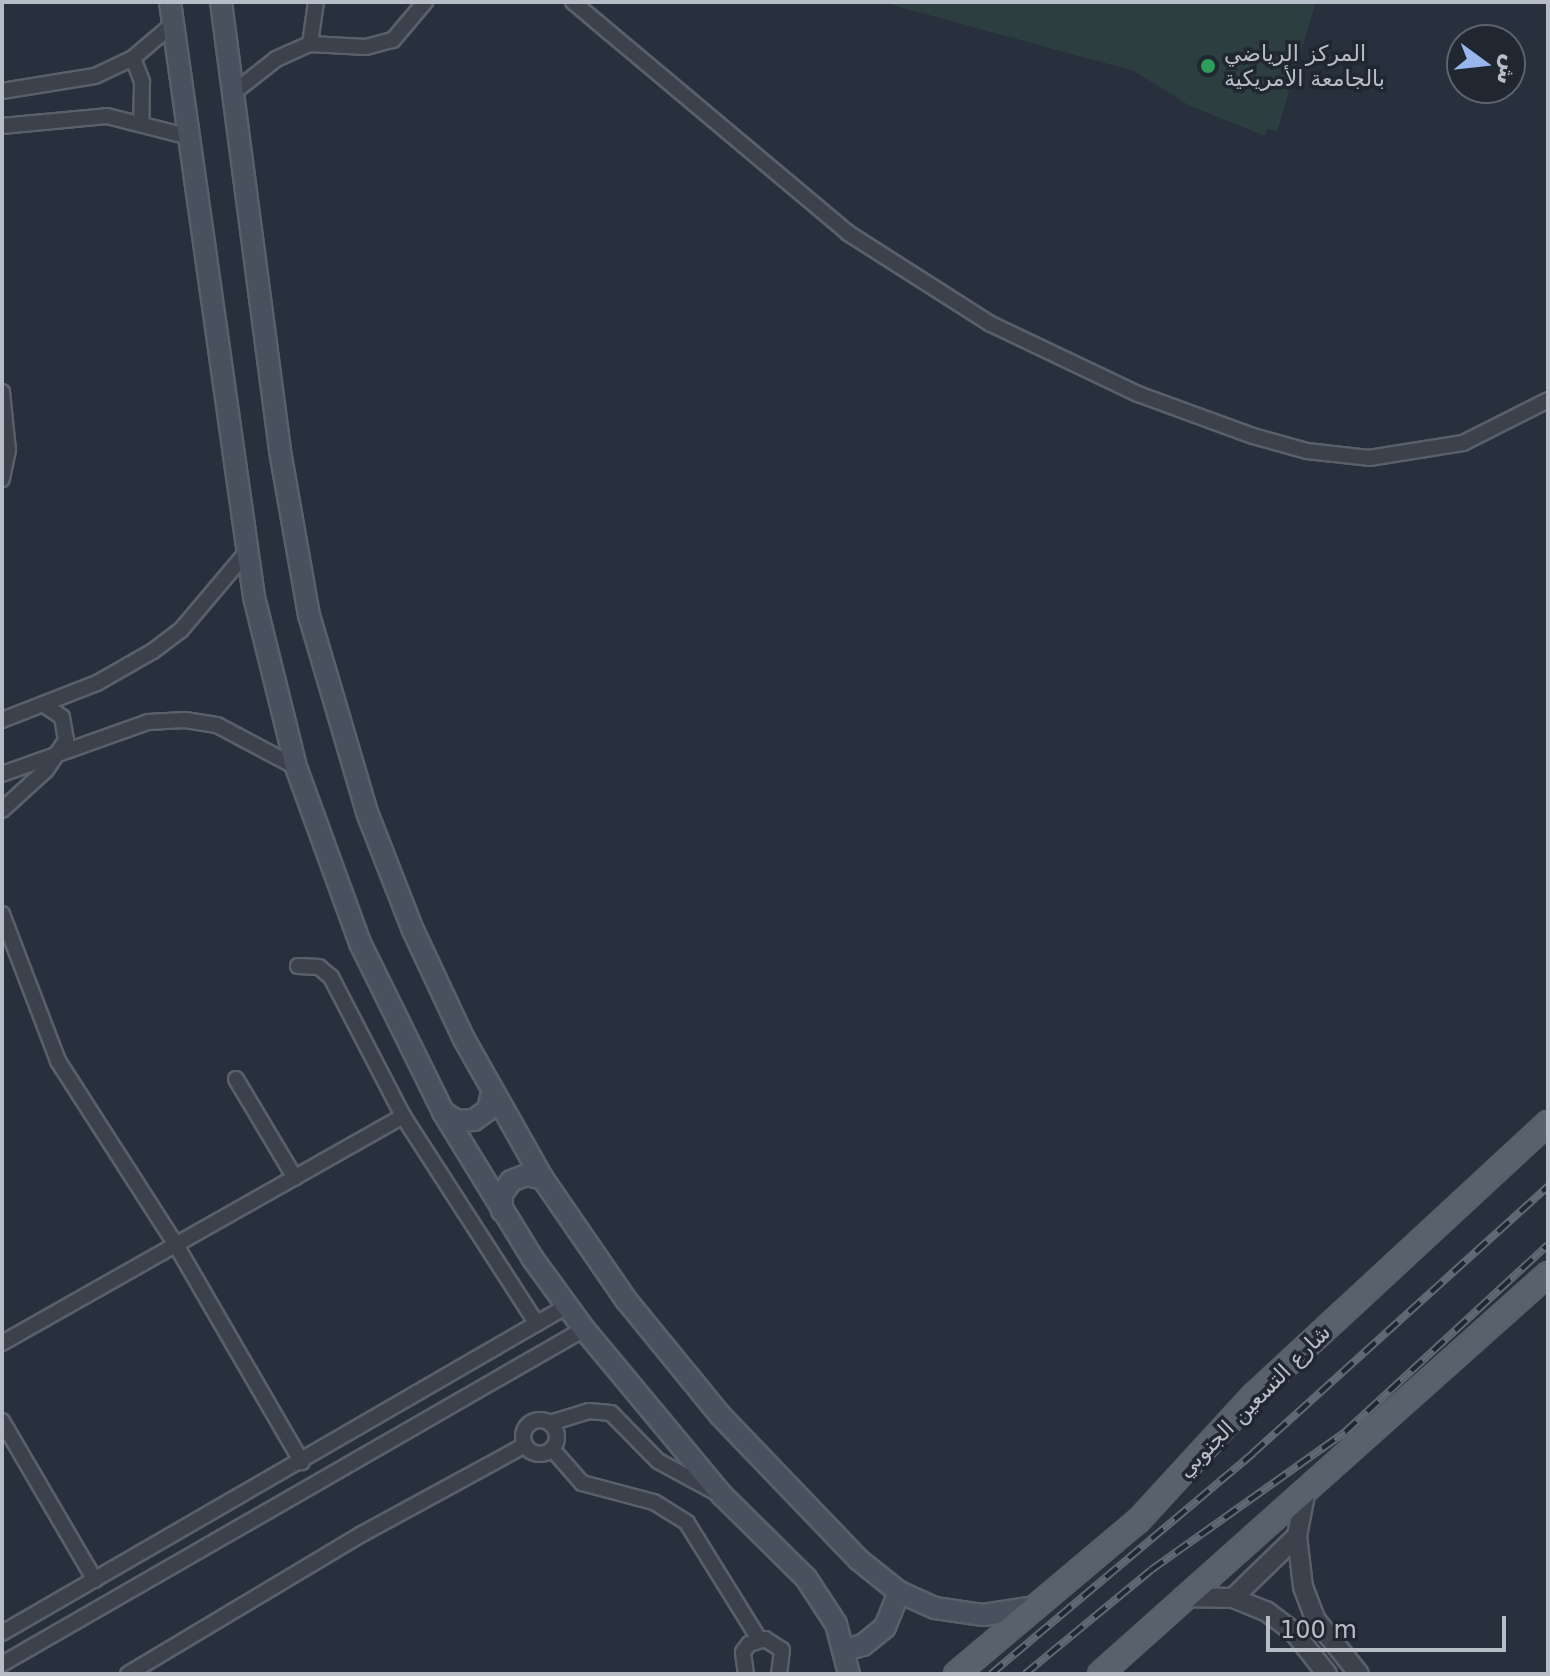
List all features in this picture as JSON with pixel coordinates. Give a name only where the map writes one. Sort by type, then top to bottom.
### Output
[{"type":"main road","points":[[170,2],[186,136],[246,553],[296,767],[360,943],[443,1112],[502,1211],[584,1329],[722,1495],[806,1578],[823,1600],[845,1650],[849,1674]]},
{"type":"main road","points":[[221,2],[280,451],[309,615],[349,757],[389,872],[437,984],[492,1093],[543,1179],[627,1301],[720,1415],[859,1560],[899,1592],[959,1613],[1035,1607]]},
{"type":"main road","points":[[443,1112],[457,1121],[474,1120],[488,1110],[492,1093]]},
{"type":"main road","name":"شارع التسعين الجنوبي","points":[[962,1672],[1138,1521],[1254,1395],[1548,1123]]},
{"type":"main road","points":[[502,1211],[502,1194],[511,1181],[527,1175],[543,1179]]},
{"type":"main road","points":[[1100,1674],[1180,1598],[1548,1274]]},
{"type":"main road","points":[[845,1650],[879,1634],[891,1619],[899,1592]]},
{"type":"street","points":[[310,44],[316,2]]},
{"type":"street","points":[[233,93],[276,59],[310,44],[380,45],[408,28],[425,2]]},
{"type":"street","points":[[573,2],[734,142],[860,241],[991,324],[1138,394],[1253,436],[1307,451],[1369,458],[1463,443],[1548,400]]},
{"type":"street","points":[[2,91],[74,81],[133,58],[173,24]]},
{"type":"street","points":[[133,58],[142,82],[141,121]]},
{"type":"street","points":[[2,126],[90,115],[141,121],[186,136]]},
{"type":"street","points":[[2,392],[8,450],[2,479]]},
{"type":"street","points":[[2,720],[97,683],[153,651],[181,630],[246,553]]},
{"type":"street","points":[[2,810],[59,754],[66,740],[66,724],[57,711],[43,704]]},
{"type":"street","points":[[2,774],[148,722],[185,720],[217,725],[296,767]]},
{"type":"street","points":[[2,914],[58,1061],[176,1245],[302,1462]]},
{"type":"street","points":[[298,966],[319,967],[331,977],[403,1116],[537,1324]]},
{"type":"street","points":[[236,1079],[295,1178]]},
{"type":"street","points":[[2,1343],[403,1116]]},
{"type":"street","points":[[567,1306],[2,1636],[8,1660],[584,1329]]},
{"type":"street","points":[[489,1352],[504,1376]]},
{"type":"street","points":[[525,1445],[528,1425],[539,1420],[550,1423],[589,1411],[611,1413],[658,1461],[722,1495]]},
{"type":"street","points":[[2,1421],[95,1580]]},
{"type":"street","points":[[525,1445],[538,1455],[553,1450],[558,1439],[550,1423]]},
{"type":"street","points":[[128,1674],[362,1534],[525,1445]]},
{"type":"street","points":[[553,1450],[582,1483],[654,1502],[687,1523],[759,1639]]},
{"type":"street","points":[[1306,1490],[1297,1536],[1299,1571],[1315,1619],[1359,1674]]},
{"type":"street","points":[[1233,1598],[1297,1536]]},
{"type":"street","points":[[1180,1598],[1233,1598],[1280,1620],[1327,1674]]},
{"type":"street","points":[[744,1673],[743,1652],[759,1639],[772,1641],[782,1650],[779,1674]]},
{"type":"shaded area","name":"المركز الرياضي بالجامعة الأمريكية","points":[[881,2],[1316,2],[1277,131],[1267,129],[1265,136],[1190,106],[1134,71]]},
{"type":"railway","points":[[991,1674],[1253,1453],[1548,1186]]},
{"type":"railway","points":[[1025,1674],[1151,1570],[1345,1432],[1548,1245]]},
{"type":"place","name":"المركز الرياضي بالجامعة الأمريكية","points":[[1208,66]]}]
